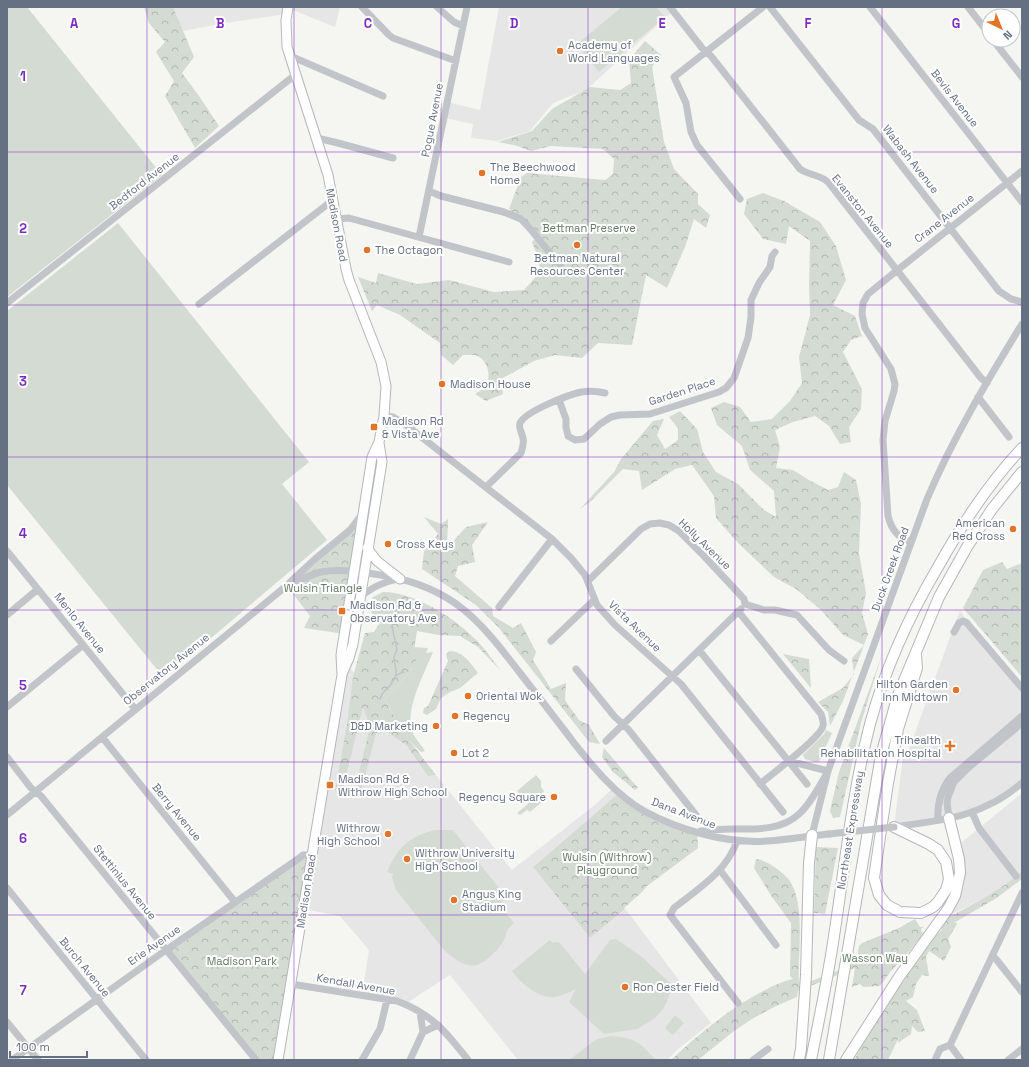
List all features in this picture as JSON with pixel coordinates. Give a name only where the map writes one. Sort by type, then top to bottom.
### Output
[{"type":"highway","name":"Northeast Expressway","points":[[811,1060],[834,938],[858,778],[871,723],[884,678],[905,628],[957,532],[987,489],[1022,448]]},
{"type":"highway","name":"Northeast Expressway","points":[[829,1060],[881,755],[898,695],[939,597],[966,547],[992,509],[1022,472]]},
{"type":"highway","points":[[894,827],[938,850],[946,862],[949,879],[946,890],[933,907],[921,913],[900,912],[888,906],[879,895],[874,878],[898,729],[917,668],[916,652]]},
{"type":"highway","points":[[846,1060],[898,977],[948,909],[955,896],[960,873],[959,859],[950,818]]},
{"type":"highway","points":[[799,1060],[806,975],[809,863],[812,835]]},
{"type":"main road","name":"Madison Road","points":[[278,1060],[342,675],[341,655],[362,514],[372,457],[379,442],[386,395],[383,371],[349,280],[328,175],[317,138],[288,55],[286,34],[288,7]]},
{"type":"main road","name":"Madison Road","points":[[342,675],[353,644],[382,462],[379,442]]},
{"type":"main road","points":[[364,572],[361,568],[366,528],[366,496]]},
{"type":"main road","points":[[368,548],[377,561],[400,578]]},
{"type":"street","points":[[362,7],[393,38],[456,61]]},
{"type":"street","points":[[437,7],[454,22],[463,26]]},
{"type":"street","name":"Pogue Avenue","points":[[419,237],[467,7]]},
{"type":"street","name":"Evanston Avenue","points":[[670,7],[800,169],[804,172],[822,178],[829,184],[981,378],[987,383]]},
{"type":"street","points":[[740,199],[697,145],[691,132],[686,103],[674,77],[763,7]]},
{"type":"street","name":"Wabash Avenue","points":[[770,7],[859,120],[873,129],[999,291],[1011,300],[1022,302]]},
{"type":"street","name":"Bevis Avenue","points":[[870,7],[1022,202]]},
{"type":"street","points":[[968,7],[981,24]]},
{"type":"street","points":[[999,48],[1022,77]]},
{"type":"street","points":[[288,55],[383,95]]},
{"type":"street","name":"Bedford Avenue","points":[[7,304],[295,75]]},
{"type":"street","points":[[317,138],[338,142],[393,158]]},
{"type":"street","name":"Crane Avenue","points":[[911,542],[896,534],[888,516],[883,440],[885,419],[894,391],[894,376],[867,332],[862,321],[863,303],[868,294],[1022,171]]},
{"type":"street","points":[[429,191],[441,196],[504,212],[521,219],[560,265]]},
{"type":"street","points":[[199,304],[333,200]]},
{"type":"street","points":[[336,219],[349,218],[509,262]]},
{"type":"street","name":"Garden Place","points":[[559,400],[566,419],[568,436],[575,440],[584,439],[600,424],[611,417],[620,415],[650,414],[719,392],[726,388],[734,378],[748,338],[751,317],[751,300],[759,283],[770,267],[772,256],[775,252]]},
{"type":"street","name":"Duck Creek Road","points":[[812,835],[828,771],[927,499],[944,462],[978,397],[1021,329]]},
{"type":"street","points":[[486,487],[521,453],[523,441],[519,426],[520,422],[526,417],[540,408],[580,392],[590,391],[605,393]]},
{"type":"street","points":[[978,397],[1009,436]]},
{"type":"street","name":"Vista Avenue","points":[[384,416],[397,419],[552,539],[571,558],[588,581],[594,600],[615,625],[673,676],[783,812]]},
{"type":"street","points":[[285,587],[314,559],[350,530],[362,514]]},
{"type":"street","name":"Holly Avenue","points":[[588,581],[641,528],[655,523],[664,523],[676,528],[744,599],[745,604]]},
{"type":"street","points":[[499,607],[552,539]]},
{"type":"street","name":"Menlo Avenue","points":[[7,552],[136,708]]},
{"type":"street","name":"Observatory Avenue","points":[[7,814],[285,587],[306,577],[322,572],[353,572]]},
{"type":"street","name":"Dana Avenue","points":[[353,572],[364,572],[400,578],[427,587],[450,599],[464,609],[489,633],[590,763],[617,790],[645,811],[697,832],[738,842],[778,841],[812,835],[894,827],[950,818],[972,812],[990,805],[1010,793],[1022,783]]},
{"type":"street","points":[[360,597],[383,582],[400,578]]},
{"type":"street","points":[[7,615],[38,589]]},
{"type":"street","points":[[551,641],[594,600]]},
{"type":"street","points":[[606,740],[745,604],[764,610],[775,610],[796,615],[829,650],[844,661]]},
{"type":"street","points":[[738,612],[821,714],[823,723],[823,726],[818,734],[789,761],[760,784]]},
{"type":"street","points":[[954,632],[959,623],[963,620],[966,622],[1022,688]]},
{"type":"street","points":[[7,707],[83,645]]},
{"type":"street","points":[[699,650],[807,784]]},
{"type":"street","points":[[576,669],[614,716],[628,729],[686,808],[696,815]]},
{"type":"street","points":[[938,820],[940,795],[944,785],[950,778],[1022,716]]},
{"type":"street","points":[[950,818],[947,803],[954,782],[968,768],[1022,723]]},
{"type":"street","name":"Berry Avenue","points":[[102,737],[235,902]]},
{"type":"street","name":"Stettinius Avenue","points":[[7,757],[35,791],[41,796],[256,1060]]},
{"type":"street","points":[[697,832],[730,828],[759,828],[773,826],[788,821],[799,814],[828,771],[789,761]]},
{"type":"street","points":[[972,812],[979,828],[1016,876]]},
{"type":"street","points":[[738,842],[731,856],[720,870],[670,912],[670,915],[738,1003]]},
{"type":"street","name":"Erie Avenue","points":[[12,1060],[166,950],[303,855],[312,855]]},
{"type":"street","points":[[720,870],[776,944]]},
{"type":"street","name":"Burch Avenue","points":[[7,888],[146,1060]]},
{"type":"street","points":[[935,1060],[940,1049],[950,1045],[1022,893]]},
{"type":"street","points":[[992,956],[1022,992]]},
{"type":"street","name":"Kendall Avenue","points":[[291,984],[405,1004],[420,1012],[438,1025],[468,1060]]},
{"type":"street","points":[[362,1060],[380,1029],[387,1000]]},
{"type":"street","points":[[410,1060],[423,1032],[420,1012]]},
{"type":"street","points":[[7,1022],[38,1060]]},
{"type":"street","points":[[423,1032],[438,1025]]},
{"type":"street","points":[[950,1045],[961,1060]]},
{"type":"street","points":[[753,1060],[768,1049]]},
{"type":"street","points":[[1008,1060],[1022,1049]]},
{"type":"shaded area","points":[[172,7],[340,7],[335,27],[288,8],[287,14],[225,23],[178,32]]},
{"type":"shaded area","name":"Academy of World Languages","points":[[499,7],[670,7],[673,11],[586,90],[553,103],[530,131],[497,141],[471,138],[473,124],[444,118],[447,102],[480,110]]},
{"type":"shaded area","points":[[960,610],[969,625],[1022,688],[1022,783],[983,808],[894,827],[903,757],[909,749]]},
{"type":"shaded area","name":"Withrow University High School","points":[[347,664],[512,870],[596,804],[614,787],[620,792],[533,867],[590,938],[625,909],[711,1023],[678,1049],[667,1060],[518,1060],[450,975],[405,1004],[362,996],[369,950],[340,916],[303,909]]},
{"type":"shaded area","points":[[1022,793],[1022,871],[1006,884],[982,899],[948,916],[964,872],[964,860],[961,843]]},
{"type":"green space","points":[[7,7],[27,7],[162,175],[7,297]]},
{"type":"green space","points":[[144,7],[173,7],[194,57],[182,73],[219,126],[195,148],[165,96],[174,81],[156,52],[165,42],[149,23]]},
{"type":"green space","points":[[622,7],[656,7],[665,17],[599,72],[577,44]]},
{"type":"green space","name":"Bettman Preserve","points":[[645,41],[661,55],[652,67],[664,142],[674,169],[698,194],[698,204],[710,215],[706,228],[694,219],[685,247],[667,288],[646,275],[632,345],[598,343],[582,358],[555,355],[534,361],[501,379],[503,394],[486,401],[475,394],[486,385],[489,375],[484,361],[480,357],[475,355],[463,355],[453,365],[441,355],[440,343],[400,315],[377,305],[372,311],[358,277],[376,283],[378,273],[417,284],[449,280],[494,292],[524,290],[540,272],[539,260],[532,242],[535,239],[520,221],[435,198],[436,191],[510,211],[511,209],[509,209],[521,177],[527,173],[605,180],[613,174],[614,159],[603,149],[551,146],[531,151],[514,145],[498,142],[532,131],[552,109],[590,87],[620,90],[631,83],[629,60]]},
{"type":"green space","points":[[763,193],[784,201],[820,222],[836,246],[846,280],[833,305],[855,316],[862,336],[851,340],[843,352],[862,389],[861,409],[849,427],[851,442],[840,444],[829,426],[815,416],[793,422],[775,430],[780,447],[776,468],[793,470],[828,490],[838,487],[844,472],[856,480],[861,504],[859,553],[866,593],[862,613],[868,634],[864,645],[843,635],[821,610],[796,589],[774,577],[738,543],[716,518],[714,496],[692,465],[675,469],[642,490],[639,471],[623,469],[591,501],[580,509],[614,472],[621,459],[653,421],[664,419],[657,435],[665,449],[678,440],[678,428],[669,417],[680,411],[697,429],[703,452],[716,472],[738,484],[764,510],[776,517],[774,491],[750,470],[742,446],[717,425],[711,408],[724,402],[740,407],[751,422],[772,419],[790,401],[802,383],[799,357],[810,315],[810,241],[789,226],[786,244],[763,239],[744,214],[747,199]]},
{"type":"green space","points":[[118,223],[309,462],[282,484],[327,540],[164,678],[7,485],[7,311]]},
{"type":"green space","name":"Wulsin Triangle","points":[[363,514],[345,634],[304,628],[310,616],[290,590],[285,587]]},
{"type":"green space","points":[[424,517],[441,524],[448,519],[447,548],[466,527],[488,522],[472,545],[475,562],[458,566],[455,576],[492,608],[493,616],[513,628],[521,623],[536,652],[533,660],[551,689],[566,683],[565,700],[579,720],[589,725],[600,744],[589,742],[499,628],[476,605],[422,569],[424,551],[438,534]]},
{"type":"green space","points":[[1002,562],[1007,569],[1022,563],[1022,677],[963,608],[983,570]]},
{"type":"green space","points":[[383,592],[396,593],[422,602],[448,617],[480,644],[501,671],[478,647],[460,636],[439,635],[417,631],[414,650],[417,657],[413,668],[385,700],[396,720],[436,775],[428,776],[407,746],[388,732],[376,733],[362,788],[355,789],[370,727],[363,707],[343,788],[335,791],[347,724],[353,677],[365,633],[374,632],[379,624],[368,607],[373,597]]},
{"type":"green space","points":[[864,645],[854,672],[852,658]]},
{"type":"green space","points":[[414,647],[428,648],[426,653],[433,652],[413,701],[411,712],[413,733],[425,751],[421,752],[405,734],[385,700],[413,668]]},
{"type":"green space","points":[[449,651],[454,651],[462,655],[469,661],[478,673],[460,688],[441,698],[436,709],[427,715],[423,713],[424,708],[428,706],[448,661],[446,655]]},
{"type":"green space","points":[[783,654],[809,659],[811,688]]},
{"type":"green space","points":[[882,655],[861,723],[840,817],[833,818],[830,811],[839,772]]},
{"type":"green space","points":[[852,676],[843,701],[830,726],[828,712],[818,702],[843,688]]},
{"type":"green space","points":[[826,730],[832,733],[819,762],[805,759],[803,755],[824,734]]},
{"type":"green space","points":[[604,748],[638,788],[635,790],[613,772],[602,757]]},
{"type":"green space","points":[[536,775],[541,781],[541,787],[544,791],[539,799],[541,803],[530,812],[527,810],[520,815],[517,813],[528,804],[517,791]]},
{"type":"green space","name":"Wulsin (Withrow) Playground","points":[[620,792],[645,811],[697,832],[698,848],[647,886],[624,908],[625,909],[590,938],[533,867]]},
{"type":"green space","name":"Angus King Stadium","points":[[435,830],[453,830],[507,898],[499,904],[514,923],[509,928],[503,942],[488,959],[473,966],[462,963],[444,950],[396,890],[392,878],[393,874],[387,872],[395,856],[405,844],[418,836]]},
{"type":"green space","points":[[816,847],[838,848],[825,914],[814,913]]},
{"type":"green space","name":"Madison Park","points":[[312,855],[278,1060],[256,1060],[166,950],[298,859]]},
{"type":"green space","name":"Wasson Way","points":[[756,859],[762,860],[776,868],[784,875],[790,881],[796,894],[800,919],[799,986],[856,963],[859,946],[862,943],[899,928],[915,919],[920,927],[924,927],[921,929],[922,933],[943,922],[946,917],[955,914],[982,899],[1006,884],[1022,871],[1022,879],[995,899],[955,922],[957,924],[948,939],[951,947],[944,961],[929,951],[926,957],[929,976],[922,975],[916,984],[913,997],[906,1001],[917,1010],[925,1031],[918,1032],[912,1026],[911,1034],[898,1043],[899,1037],[888,1060],[854,1060],[881,1012],[937,934],[942,930],[941,927],[920,938],[880,986],[863,987],[860,984],[852,987],[855,968],[798,991],[797,997],[752,1019],[734,1031],[698,1060],[671,1060],[728,1012],[754,996],[783,982],[793,979],[790,976],[791,923],[772,897],[754,868]]},
{"type":"green space","name":"Ron Oester Field","points":[[616,939],[642,957],[673,986],[664,1008],[655,1018],[637,1029],[604,1034],[569,1002],[576,989],[563,995],[549,997],[536,993],[530,989],[512,971],[550,940],[553,943],[559,942],[585,974],[610,940]]},
{"type":"green space","points":[[675,1015],[684,1023],[673,1035],[665,1028]]},
{"type":"green space","points":[[611,1036],[626,1038],[636,1042],[655,1059],[569,1060],[597,1039]]},
{"type":"waterway","points":[[380,699],[395,679],[396,668],[394,657],[397,650],[392,626],[400,608],[407,602]]},
{"type":"waterway","points":[[396,675],[404,672]]},
{"type":"place","name":"Academy of World Languages","points":[[560,51]]},
{"type":"place","name":"The Beechwood Home","points":[[482,173]]},
{"type":"place","name":"Bettman Natural Resources Center","points":[[577,245]]},
{"type":"place","name":"The Octagon","points":[[367,250]]},
{"type":"place","name":"Madison House","points":[[442,384]]},
{"type":"place","name":"Madison Rd & Vista Ave","points":[[374,427]]},
{"type":"place","name":"American Red Cross","points":[[1013,529]]},
{"type":"place","name":"Cross Keys","points":[[388,544]]},
{"type":"place","name":"Madison Rd & Observatory Ave","points":[[342,611]]},
{"type":"place","name":"Hilton Garden Inn Midtown","points":[[956,690]]},
{"type":"place","name":"Oriental Wok","points":[[468,696]]},
{"type":"place","name":"Regency","points":[[455,716]]},
{"type":"place","name":"D&D Marketing","points":[[436,726]]},
{"type":"place","name":"Trihealth Rehabilitation Hospital","points":[[950,746]]},
{"type":"place","name":"Lot 2","points":[[454,753]]},
{"type":"place","name":"Madison Rd & Withrow High School","points":[[330,785]]},
{"type":"place","name":"Regency Square","points":[[554,797]]},
{"type":"place","name":"Withrow High School","points":[[388,834]]},
{"type":"place","name":"Withrow University High School","points":[[407,859]]},
{"type":"place","name":"Angus King Stadium","points":[[454,900]]},
{"type":"place","name":"Ron Oester Field","points":[[625,987]]}]
